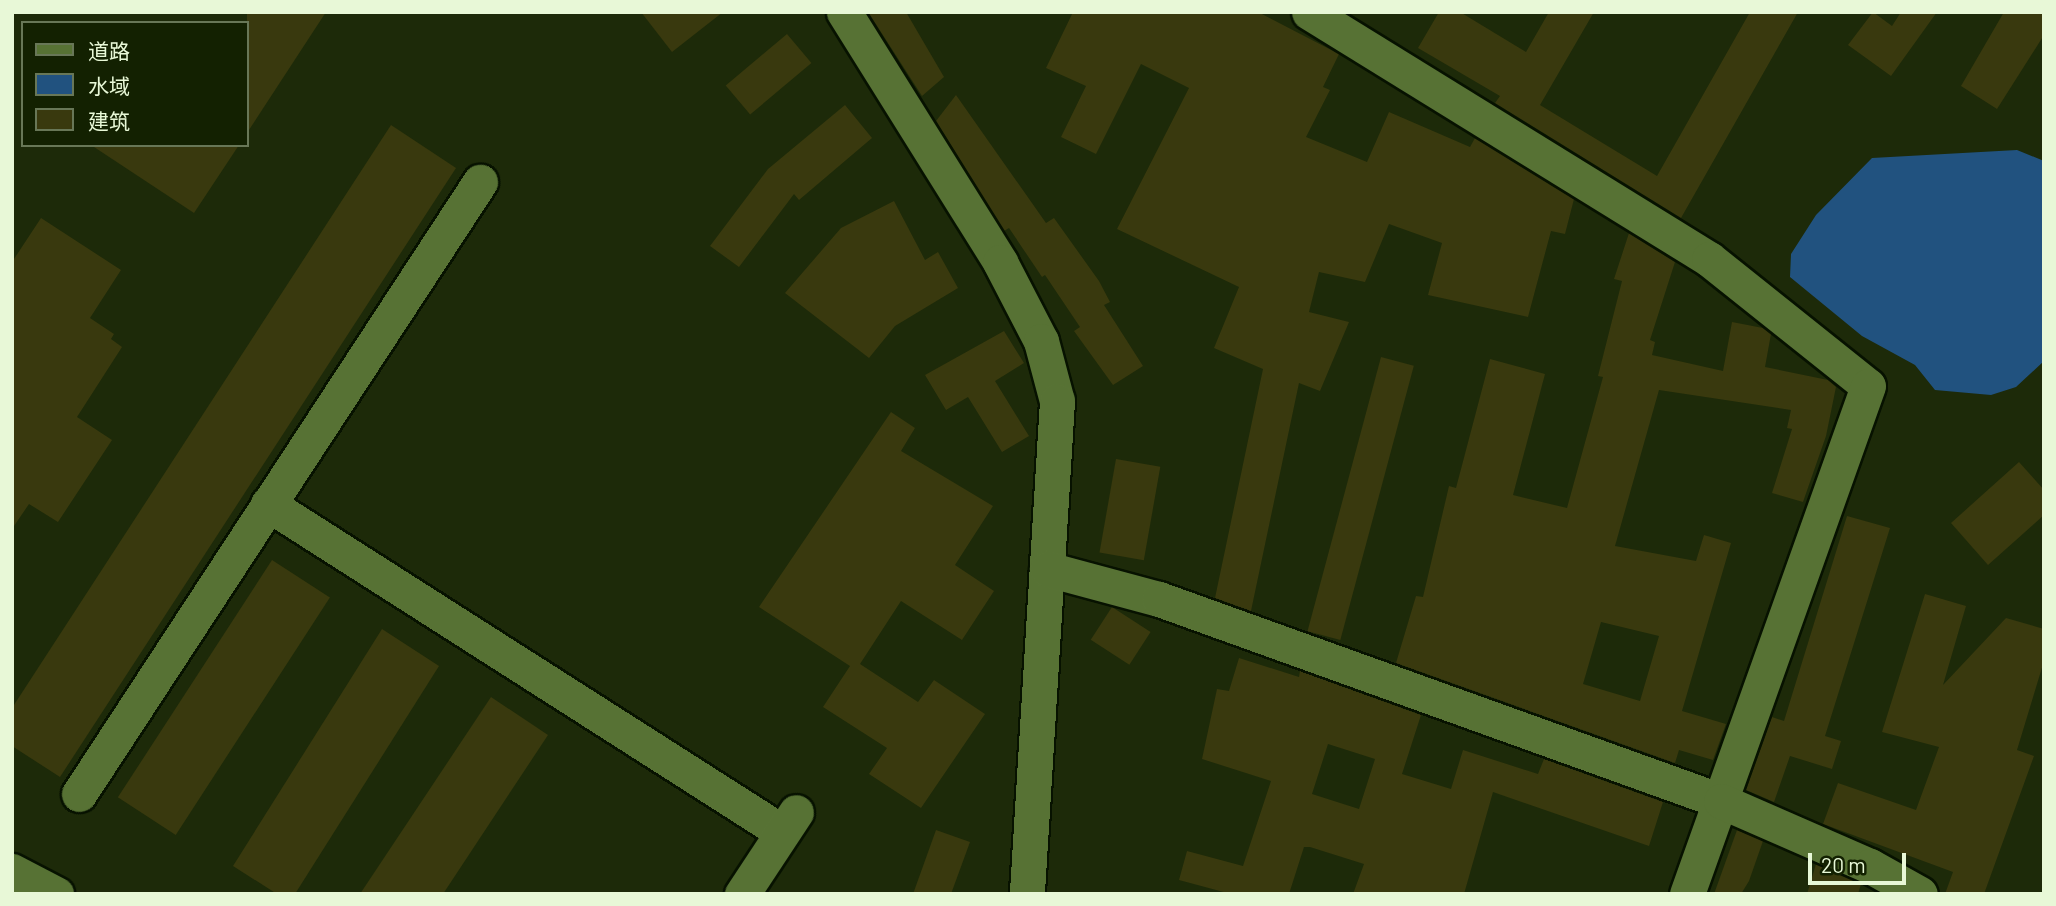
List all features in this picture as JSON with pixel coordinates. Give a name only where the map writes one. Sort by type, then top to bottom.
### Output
[{"type":"street","points":[[844,12],[1000,262],[1041,341],[1057,401],[1027,894]]},
{"type":"street","points":[[1310,12],[1709,259],[1868,386],[1687,894]]},
{"type":"street","points":[[79,794],[480,182]]},
{"type":"street","points":[[268,504],[789,822],[742,894]]},
{"type":"street","points":[[1047,569],[1159,598],[1721,801],[1870,866],[1920,894]]},
{"type":"street","points":[[12,871],[56,894]]},
{"type":"water","points":[[2017,150],[2044,161],[2044,361],[2016,387],[1991,395],[1935,390],[1915,365],[1862,336],[1790,277],[1791,254],[1816,215],[1872,158]]},
{"type":"building","points":[[247,12],[326,12],[248,131],[248,21]]},
{"type":"building","points":[[641,12],[723,12],[672,52]]},
{"type":"building","points":[[868,12],[906,12],[944,77],[922,96]]},
{"type":"building","points":[[1073,12],[1258,12],[1339,54],[1323,87],[1330,90],[1306,137],[1367,162],[1389,112],[1470,147],[1475,138],[1574,199],[1565,234],[1551,231],[1528,317],[1428,295],[1442,243],[1389,224],[1365,282],[1319,272],[1309,312],[1349,322],[1320,391],[1299,383],[1251,611],[1215,598],[1263,369],[1214,348],[1239,287],[1117,229],[1189,88],[1141,64],[1096,154],[1061,137],[1086,86],[1046,68]]},
{"type":"building","points":[[1439,12],[1460,12],[1526,52],[1549,12],[1594,12],[1540,105],[1657,176],[1750,12],[1798,12],[1681,218],[1495,103],[1500,96],[1418,48]]},
{"type":"building","points":[[1873,12],[1892,26],[1901,12],[1937,12],[1891,76],[1848,45]]},
{"type":"building","points":[[2004,12],[2044,12],[2044,35],[1997,109],[1961,86]]},
{"type":"building","points":[[787,34],[811,63],[750,115],[726,85]]},
{"type":"building","points":[[956,95],[1046,223],[1054,218],[1099,281],[1110,302],[1104,305],[1143,366],[1113,385],[1074,331],[1080,327],[1009,228],[1004,231],[936,121]]},
{"type":"building","points":[[845,105],[872,138],[799,200],[794,194],[739,267],[710,246],[768,169]]},
{"type":"building","points":[[391,125],[456,168],[60,777],[12,746],[12,708]]},
{"type":"building","points":[[94,147],[238,147],[194,213]]},
{"type":"building","points":[[894,201],[925,260],[938,252],[958,288],[895,326],[869,358],[785,293],[841,228]]},
{"type":"building","points":[[41,218],[121,270],[90,318],[114,334],[111,339],[122,347],[77,417],[112,440],[58,522],[29,504],[12,529],[12,262]]},
{"type":"building","points":[[1629,233],[1675,262],[1650,340],[1655,342],[1652,355],[1723,371],[1732,322],[1763,328],[1771,334],[1765,367],[1828,380],[1836,387],[1826,436],[1803,502],[1772,493],[1792,429],[1787,428],[1791,410],[1659,390],[1615,546],[1696,561],[1704,535],[1731,543],[1682,711],[1726,724],[1713,760],[1679,750],[1675,763],[1396,663],[1416,596],[1423,597],[1449,486],[1456,488],[1490,359],[1545,374],[1513,495],[1567,508],[1603,377],[1598,376],[1622,281],[1614,279]],"holes":[[[1601,622],[1659,636],[1640,701],[1583,684]]]},
{"type":"building","points":[[1004,331],[1024,363],[995,381],[1029,436],[1002,452],[968,397],[946,410],[925,375]]},
{"type":"building","points":[[1381,357],[1414,366],[1340,640],[1307,631]]},
{"type":"building","points":[[891,412],[915,428],[901,451],[993,506],[955,565],[994,591],[962,640],[901,601],[860,664],[918,702],[934,680],[985,714],[921,808],[869,774],[887,748],[823,707],[850,666],[759,607]]},
{"type":"building","points":[[1116,459],[1160,467],[1144,560],[1100,553]]},
{"type":"building","points":[[2019,462],[2044,490],[2044,515],[1988,565],[1951,523]]},
{"type":"building","points":[[1847,516],[1890,528],[1825,736],[1841,741],[1832,769],[1790,756],[1774,802],[1746,790],[1772,717],[1784,721]]},
{"type":"building","points":[[272,560],[330,598],[176,835],[118,797]]},
{"type":"building","points":[[1925,594],[1966,606],[1943,685],[2006,618],[2044,629],[2044,661],[2017,750],[2034,756],[1984,894],[1945,894],[1953,872],[1823,824],[1838,783],[1916,810],[1939,747],[1882,732]]},
{"type":"building","points":[[1112,607],[1151,632],[1129,665],[1091,640]]},
{"type":"building","points":[[382,629],[439,666],[295,894],[277,894],[233,866]]},
{"type":"building","points":[[1239,658],[1299,677],[1300,671],[1421,715],[1402,774],[1451,789],[1463,750],[1538,774],[1544,759],[1663,802],[1649,846],[1493,792],[1464,894],[1353,894],[1364,864],[1304,847],[1289,894],[1231,894],[1179,880],[1187,851],[1243,866],[1271,781],[1202,759],[1217,689],[1229,691]],"holes":[[[1328,744],[1375,759],[1359,809],[1312,794]]]},
{"type":"building","points":[[491,697],[548,735],[443,894],[360,894]]},
{"type":"building","points":[[936,830],[970,842],[951,894],[913,894]]},
{"type":"building","points":[[1737,830],[1763,841],[1749,881],[1741,894],[1714,894]]},
{"type":"building","points":[[1816,864],[1861,884],[1858,894],[1807,894]]}]
